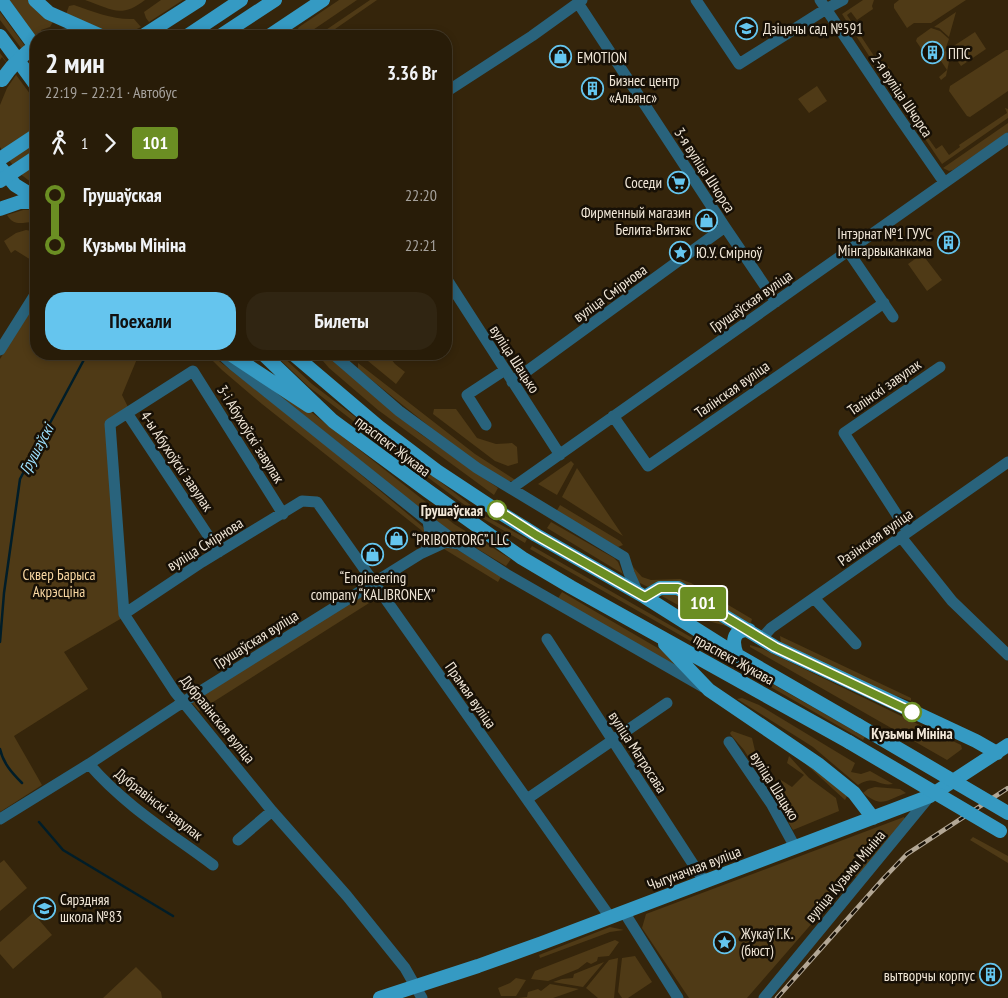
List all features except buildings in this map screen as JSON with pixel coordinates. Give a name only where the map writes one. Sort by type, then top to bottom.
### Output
[{"type":"main road","points":[[1,0],[30,39]]},
{"type":"main road","points":[[35,0],[49,13],[86,30]]},
{"type":"main road","points":[[152,30],[199,0]]},
{"type":"main road","points":[[195,30],[242,0]]},
{"type":"main road","points":[[229,30],[275,0]]},
{"type":"main road","points":[[287,30],[323,0]]},
{"type":"main road","points":[[0,36],[30,77]]},
{"type":"main road","points":[[1,83],[18,60],[30,51]]},
{"type":"main road","points":[[0,159],[30,140]]},
{"type":"main road","points":[[0,180],[30,161]]},
{"type":"main road","points":[[0,167],[15,185],[30,196]]},
{"type":"main road","points":[[0,209],[30,201]]},
{"type":"main road","points":[[239,360],[333,421]]},
{"type":"main road","name":"праспект Жукава","points":[[269,360],[333,421],[522,558],[849,742],[1004,833]]},
{"type":"main road","name":"праспект Жукава","points":[[300,360],[379,427],[437,471],[536,535],[641,595],[737,655],[1008,813]]},
{"type":"main road","points":[[309,360],[325,383]]},
{"type":"main road","points":[[641,595],[660,588],[678,588],[775,647],[976,741],[1003,749]]},
{"type":"main road","points":[[737,655],[733,644],[734,638],[742,630],[749,630]]},
{"type":"main road","points":[[656,634],[709,690],[825,770],[854,794],[873,818]]},
{"type":"main road","points":[[709,690],[702,679],[703,673],[709,671],[725,672]]},
{"type":"main road","name":"Чыгуначная вуліца","points":[[380,998],[419,992],[478,966],[930,796],[1003,749]]},
{"type":"street","points":[[696,0],[739,64],[823,5],[843,0]]},
{"type":"street","points":[[452,88],[532,36],[580,1]]},
{"type":"street","name":"3-я вуліца Шчорса","points":[[580,1],[725,227],[776,302]]},
{"type":"street","name":"2-я вуліца Шчорса","points":[[823,5],[944,182]]},
{"type":"street","name":"Грушаўская вуліца","points":[[512,488],[1008,138]]},
{"type":"street","name":"вуліца Смірнова","points":[[512,382],[725,227]]},
{"type":"street","points":[[848,251],[893,317]]},
{"type":"street","name":"вуліца Шацько","points":[[452,289],[500,373],[512,382],[560,455]]},
{"type":"street","name":"Талінская вуліца","points":[[613,416],[648,466],[884,302]]},
{"type":"street","points":[[0,350],[30,303]]},
{"type":"street","points":[[227,360],[459,544],[506,574],[709,690]]},
{"type":"street","name":"праспект Жукава","points":[[340,360],[398,411],[477,468],[624,557],[629,573],[641,595]]},
{"type":"street","name":"Талінскі завулак","points":[[904,535],[844,433],[940,367]]},
{"type":"street","name":"3-і Абухоўскі завулак","points":[[126,413],[193,371],[283,514]]},
{"type":"street","points":[[486,425],[467,395],[500,373]]},
{"type":"street","name":"Дубравінская вуліца","points":[[126,413],[110,424],[124,614],[172,687],[272,811],[394,953],[419,992]]},
{"type":"street","name":"4-ы Абухоўскі завулак","points":[[126,413],[219,552]]},
{"type":"street","name":"Разінская вуліца","points":[[762,638],[771,628],[1008,462]]},
{"type":"street","name":"вуліца Смірнова","points":[[124,614],[219,552],[302,502]]},
{"type":"street","name":"Прамая вуліца","points":[[302,502],[317,502],[610,917]]},
{"type":"street","points":[[426,550],[431,539],[428,521]]},
{"type":"street","points":[[904,535],[952,601],[1008,655]]},
{"type":"street","name":"Грушаўская вуліца","points":[[0,819],[426,550],[446,542],[459,544]]},
{"type":"street","points":[[814,598],[856,644]]},
{"type":"street","name":"вуліца Матросава","points":[[547,639],[704,881]]},
{"type":"street","points":[[527,799],[668,703]]},
{"type":"street","name":"вуліца Шацько","points":[[729,742],[772,805],[795,847]]},
{"type":"street","name":"Дубравінскі завулак","points":[[89,764],[127,802],[213,865]]},
{"type":"street","name":"вуліца Кузьмы Мініна","points":[[764,998],[930,796]]},
{"type":"street","points":[[238,840],[272,811]]},
{"type":"street","points":[[624,912],[678,998]]},
{"type":"green space","points":[[8,0],[29,0],[54,20],[50,27],[41,30],[30,30]]},
{"type":"green space","points":[[85,0],[145,0],[136,6],[122,11],[109,9]]},
{"type":"green space","points":[[161,0],[183,0],[149,22],[144,12]]},
{"type":"green space","points":[[339,0],[357,0],[313,30],[297,30]]},
{"type":"green space","points":[[370,0],[377,0],[334,30],[326,30]]},
{"type":"green space","points":[[863,0],[874,0],[873,9],[857,20],[851,12],[847,15],[874,56],[880,52],[880,55],[874,59],[871,59],[842,14]]},
{"type":"green space","points":[[899,0],[966,0],[931,23],[914,23],[907,28],[894,8],[894,4]]},
{"type":"green space","points":[[74,5],[111,17],[134,19],[141,27],[134,30],[103,29],[66,14],[69,6]]},
{"type":"green space","points":[[0,12],[30,53],[30,60],[0,20]]},
{"type":"green space","points":[[956,12],[949,37],[939,28],[934,27]]},
{"type":"green space","points":[[931,28],[940,31],[949,39],[945,50],[950,57],[946,76],[941,80],[939,77],[947,70],[939,58],[931,63],[916,41],[917,38]]},
{"type":"green space","points":[[975,32],[986,49],[961,66],[949,49]]},
{"type":"green space","points":[[1008,50],[1008,91],[970,117],[967,116],[949,91],[950,86]]},
{"type":"green space","points":[[0,53],[30,94],[30,181],[19,173],[0,147],[0,105],[7,88],[16,75],[2,57],[0,60]]},
{"type":"green space","points":[[886,63],[891,70],[886,74],[905,103],[900,103],[878,71]]},
{"type":"green space","points":[[817,86],[827,101],[809,113],[798,99]]},
{"type":"green space","points":[[1005,108],[1008,109],[1008,118],[942,164],[911,118],[914,118],[936,149],[942,145],[949,155],[960,147],[959,145],[1007,113]]},
{"type":"green space","points":[[1008,123],[1008,132],[953,170],[949,171],[943,168]]},
{"type":"green space","points":[[30,210],[30,222],[17,223],[7,215]]},
{"type":"green space","points":[[30,231],[30,259],[15,250],[11,253],[4,241],[16,233]]},
{"type":"green space","points":[[922,254],[942,280],[927,291],[908,264]]},
{"type":"green space","name":"Сквер Барыса Акрэсціна","points":[[30,312],[30,360],[137,360],[122,395],[128,407],[107,422],[122,618],[64,652],[88,689],[14,736],[42,785],[0,812],[0,359]]},
{"type":"green space","points":[[212,360],[218,360],[317,438],[422,526],[426,534],[262,404]]},
{"type":"green space","points":[[280,360],[286,360],[312,384],[485,516],[527,539],[525,543],[482,518],[309,387]]},
{"type":"green space","points":[[322,360],[333,360],[419,433],[498,488],[494,495],[378,410]]},
{"type":"green space","points":[[392,360],[405,372],[396,384],[368,361]]},
{"type":"green space","points":[[358,363],[475,454],[517,481],[506,481],[461,452],[358,369]]},
{"type":"green space","points":[[268,386],[306,408],[454,524],[511,559],[506,566],[446,530]]},
{"type":"green space","points":[[434,409],[456,409],[477,438],[496,444],[512,443],[517,447],[518,463],[508,466],[495,461],[433,414]]},
{"type":"green space","points":[[571,461],[574,464],[557,495],[538,484]]},
{"type":"green space","points":[[577,468],[623,536],[562,497]]},
{"type":"green space","points":[[560,505],[620,541],[623,545],[618,547],[556,512]]},
{"type":"green space","points":[[551,522],[614,558],[618,562],[623,574],[547,528]]},
{"type":"green space","points":[[532,546],[865,737],[863,740],[530,549]]},
{"type":"green space","points":[[447,547],[454,548],[502,575],[498,582],[444,549]]},
{"type":"green space","points":[[626,556],[642,577],[651,580],[680,579],[691,583],[752,619],[750,627],[662,583],[648,587],[638,582]]},
{"type":"green space","points":[[372,589],[377,598],[199,711],[191,702]]},
{"type":"green space","points":[[562,592],[668,654],[685,671],[557,600]]},
{"type":"green space","points":[[675,594],[733,628],[705,620],[660,595]]},
{"type":"green space","points":[[780,636],[911,698],[911,701],[860,683],[781,644]]},
{"type":"green space","points":[[750,645],[763,649],[961,745],[962,749],[947,760],[750,647]]},
{"type":"green space","points":[[742,698],[759,705],[855,763],[851,772],[861,774],[870,771],[893,784],[869,781],[858,785],[813,747],[737,699]]},
{"type":"green space","points":[[732,731],[752,738],[756,755],[765,771],[767,787],[744,750],[731,735]]},
{"type":"green space","points":[[796,755],[847,796],[845,800]]},
{"type":"green space","points":[[789,756],[809,778],[836,798],[839,811],[793,830],[779,806],[779,797],[777,795],[781,780],[792,787],[804,775],[787,763]]},
{"type":"green space","points":[[875,787],[900,789],[906,793],[884,802],[879,802],[863,793]]},
{"type":"green space","points":[[904,817],[905,819],[858,878],[854,875],[747,998],[689,998],[642,928],[646,914]]},
{"type":"green space","points":[[973,837],[1008,856],[1008,863],[970,840]]},
{"type":"green space","points":[[4,860],[27,888],[0,911],[0,863]]},
{"type":"green space","points":[[33,913],[52,935],[13,969],[0,954],[0,942]]},
{"type":"green space","points":[[610,927],[624,930],[610,932],[540,958],[539,955]]},
{"type":"green space","points":[[615,940],[619,942],[609,956],[598,957],[597,961],[591,964],[587,962],[578,969],[548,981],[531,979],[535,971]]},
{"type":"green space","points":[[635,956],[652,982],[628,998],[622,998],[618,992],[622,958]]},
{"type":"green space","points":[[618,958],[614,998],[598,998],[586,988],[609,960]]},
{"type":"green space","points":[[604,962],[583,987],[553,982],[573,978],[574,974]]},
{"type":"green space","points":[[136,967],[161,992],[162,998],[103,998]]},
{"type":"green space","points":[[516,978],[526,980],[516,996],[501,996],[498,988]]},
{"type":"green space","points":[[550,984],[579,989],[553,998],[518,998],[527,997],[528,992],[538,989],[541,991]]},
{"type":"waterway","name":"Грушаўскі","points":[[0,642],[4,593],[20,479],[84,360]]},
{"type":"waterway","name":"Грушаўскі","points":[[0,749],[8,767],[22,783]]},
{"type":"waterway","name":"Грушаўскі","points":[[39,822],[63,850],[173,916]]},
{"type":"railway","points":[[777,998],[907,854],[1008,788]]},
{"type":"bus line","name":"101","points":[[497,510],[536,535],[645,597],[660,588],[678,588],[775,647],[912,712]]},
{"type":"place","name":"Дзіцячы сад №591","points":[[747,28]]},
{"type":"place","name":"ППС","points":[[932,53]]},
{"type":"place","name":"EMOTION","points":[[561,57]]},
{"type":"place","name":"Бизнес центр «Альянс»","points":[[593,89]]},
{"type":"place","name":"Соседи","points":[[678,182]]},
{"type":"place","name":"Фирменный магазин Белита-Витэкс","points":[[707,221]]},
{"type":"place","name":"Інтэрнат №1 ГУУС Мінгарвыканкама","points":[[948,242]]},
{"type":"place","name":"Ю.У. Смірноў","points":[[680,252]]},
{"type":"place","name":"Грушаўская","points":[[497,510]]},
{"type":"place","name":"“PRIBORTORG” LLC","points":[[396,539]]},
{"type":"place","name":"“Engineering company “KALIBRONEX”","points":[[373,554]]},
{"type":"place","name":"Кузьмы Мініна","points":[[912,712]]},
{"type":"place","name":"Сярэдняя школа №83","points":[[44,908]]},
{"type":"place","name":"Жукаў Г.К. (бюст)","points":[[725,942]]},
{"type":"place","name":"вытворчы корпус","points":[[991,975]]}]
